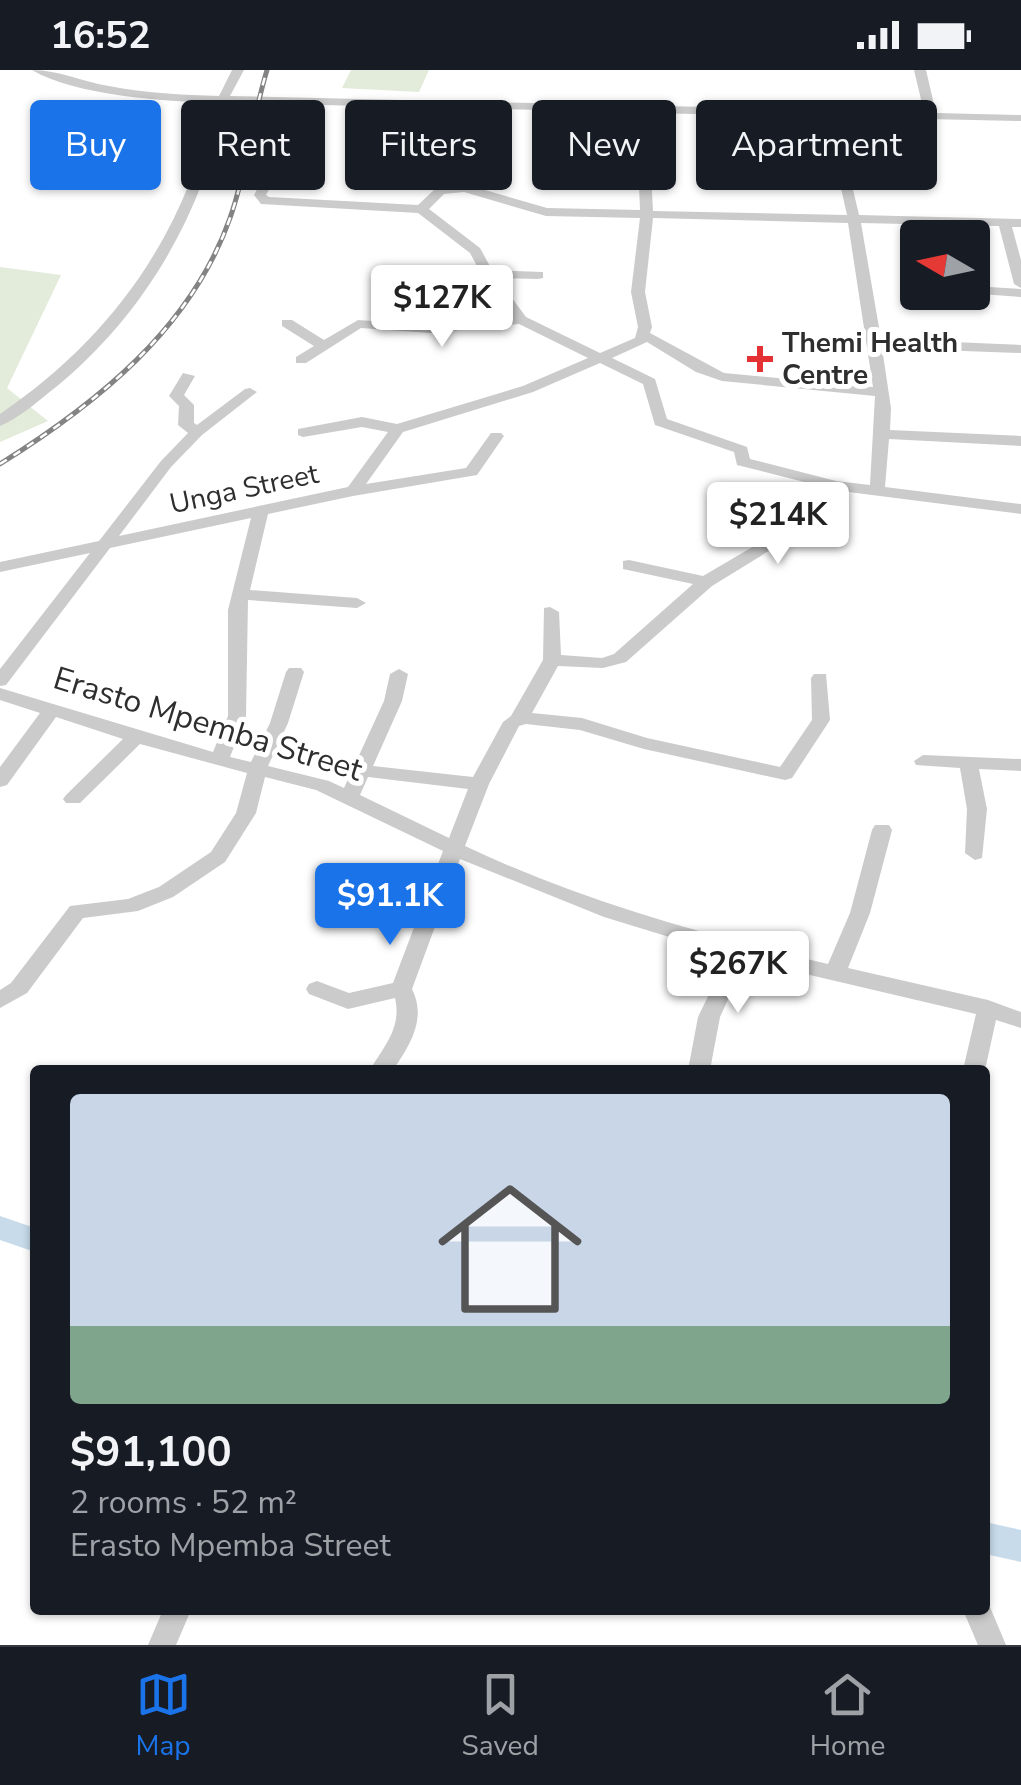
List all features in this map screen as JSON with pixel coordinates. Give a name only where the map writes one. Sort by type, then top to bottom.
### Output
[{"type":"street","points":[[38,70],[133,95],[224,100],[238,70]]},
{"type":"street","points":[[920,70],[927,100]]},
{"type":"street","points":[[325,103],[532,108]]},
{"type":"street","points":[[937,116],[1021,118]]},
{"type":"street","points":[[421,209],[440,191],[464,188],[538,212],[1021,223]]},
{"type":"street","points":[[0,421],[34,399],[92,349],[135,300],[180,220],[191,190]]},
{"type":"street","points":[[265,190],[262,200],[421,209],[475,250],[505,303],[521,320],[650,382],[656,415],[668,427],[742,450],[740,460],[746,463],[833,484],[1021,509]]},
{"type":"street","points":[[644,336],[638,292],[647,216],[646,190]]},
{"type":"street","points":[[847,190],[885,434],[876,491]]},
{"type":"street","points":[[1004,222],[1021,284]]},
{"type":"street","points":[[490,274],[538,275]]},
{"type":"street","points":[[990,291],[1021,292]]},
{"type":"street","points":[[301,360],[358,324],[430,329],[521,320]]},
{"type":"street","points":[[287,323],[324,346]]},
{"type":"street","points":[[303,432],[362,422],[398,430],[528,389],[644,336],[670,347],[705,373],[722,378],[880,392]]},
{"type":"street","points":[[873,343],[1021,349]]},
{"type":"street","points":[[188,376],[176,396],[188,405],[186,425],[198,432]]},
{"type":"street","points":[[0,681],[166,464],[198,432],[250,392]]},
{"type":"street","name":"Unga Street","points":[[0,567],[353,490],[398,430]]},
{"type":"street","points":[[885,434],[1021,440]]},
{"type":"street","points":[[353,490],[470,472],[496,436]]},
{"type":"street","points":[[552,660],[613,662],[706,582],[774,541],[815,486],[833,484]]},
{"type":"street","points":[[219,761],[237,716],[240,594],[261,510]]},
{"type":"street","points":[[629,565],[706,582]]},
{"type":"street","points":[[240,594],[357,603]]},
{"type":"street","points":[[401,989],[479,784],[505,730],[519,719],[552,660],[550,612]]},
{"type":"street","points":[[0,1000],[19,988],[77,912],[131,906],[166,892],[218,857],[246,814],[256,770],[279,723],[295,672]]},
{"type":"street","points":[[350,796],[394,701],[399,674]]},
{"type":"street","points":[[519,719],[582,724],[781,774],[796,761],[821,720],[820,678]]},
{"type":"street","name":"Erasto Mpemba Street","points":[[0,694],[136,737],[350,796],[558,893],[740,951],[988,1008],[1021,1020]]},
{"type":"street","points":[[0,781],[53,708]]},
{"type":"street","points":[[74,799],[136,737]]},
{"type":"street","points":[[923,761],[1021,765]]},
{"type":"street","points":[[968,761],[977,809],[975,854]]},
{"type":"street","points":[[364,772],[479,784]]},
{"type":"street","points":[[834,975],[860,913],[882,830]]},
{"type":"street","points":[[700,1065],[709,1018],[740,951]]},
{"type":"street","points":[[317,989],[348,1001],[401,989]]},
{"type":"street","points":[[384,1065],[408,1018],[408,999],[401,989]]},
{"type":"street","points":[[975,1065],[988,1008]]},
{"type":"street","points":[[162,1645],[175,1615]]},
{"type":"street","points":[[979,1615],[992,1645]]},
{"type":"green space","points":[[351,70],[429,70],[419,92],[342,88]]},
{"type":"green space","points":[[0,267],[61,275],[7,388],[48,421],[0,442]]},
{"type":"waterway","points":[[0,1228],[30,1238]]},
{"type":"waterway","points":[[990,1539],[1021,1546]]},
{"type":"railway","points":[[0,464],[105,389],[165,329],[191,295],[230,218],[267,70]]},
{"type":"place","name":"Themi Health Centre","points":[[760,359]]}]
